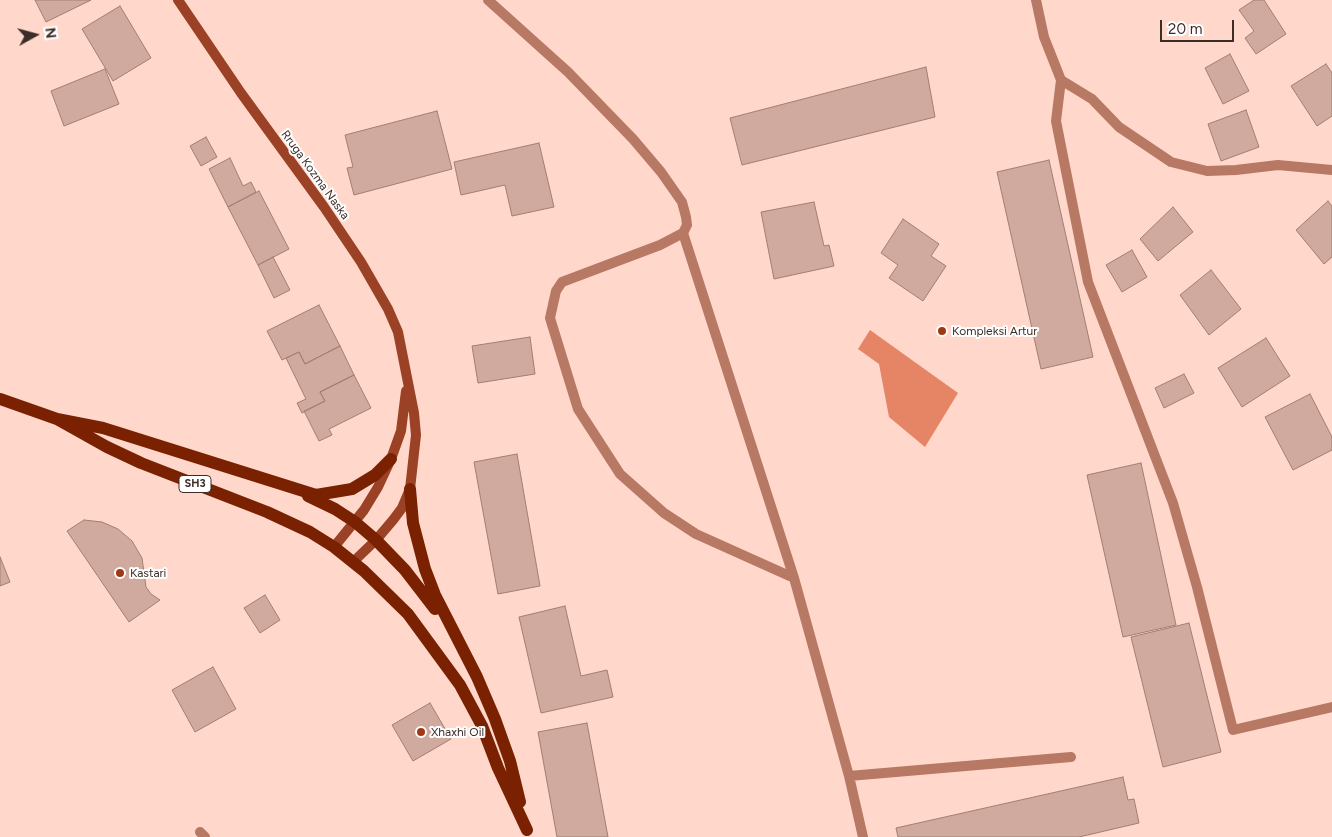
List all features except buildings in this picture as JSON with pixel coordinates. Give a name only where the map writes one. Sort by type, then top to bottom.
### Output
[{"type":"main road","name":"Rruga Kozma Naska","points":[[178,0],[241,93],[324,207],[361,262],[388,309],[398,332],[414,413],[416,435],[410,489],[402,508],[376,540],[353,562]]},
{"type":"main road","name":"Rruga Kozma Naska","points":[[334,547],[364,510],[378,487],[396,448],[404,414],[407,377]]},
{"type":"main road","name":"SH3","points":[[0,399],[57,419],[103,428],[292,488],[335,509],[355,522],[376,540],[410,577],[428,598],[458,642],[477,677],[496,719],[510,761],[528,833]]},
{"type":"main road","name":"SH3","points":[[57,419],[107,447],[141,463],[267,512],[310,532],[353,562],[408,614],[460,685],[482,726],[498,768],[528,833]]},
{"type":"main road","points":[[292,488],[316,495],[352,489],[375,475],[391,459]]},
{"type":"main road","points":[[410,489],[413,523],[419,548],[435,595],[458,642]]},
{"type":"street","points":[[488,0],[568,72],[633,139],[661,172],[682,202],[687,225],[683,233],[660,245],[562,282],[556,291],[550,318],[578,409],[620,474],[664,513],[696,534],[794,578]]},
{"type":"street","points":[[1036,0],[1044,37],[1060,80],[1056,121],[1088,282],[1173,503],[1197,587],[1233,730],[1332,707]]},
{"type":"street","points":[[1060,80],[1092,100],[1118,127],[1171,162],[1207,171],[1278,165],[1332,170]]},
{"type":"street","points":[[683,233],[794,578],[849,776],[863,837]]},
{"type":"street","points":[[849,776],[1071,756]]},
{"type":"shaded area","points":[[870,330],[958,393],[925,447],[889,417],[879,364],[858,349]]},
{"type":"place","name":"Kompleksi Artur","points":[[942,331]]},
{"type":"place","name":"Kastari","points":[[120,573]]},
{"type":"place","name":"Xhaxhi Oil","points":[[421,732]]}]
